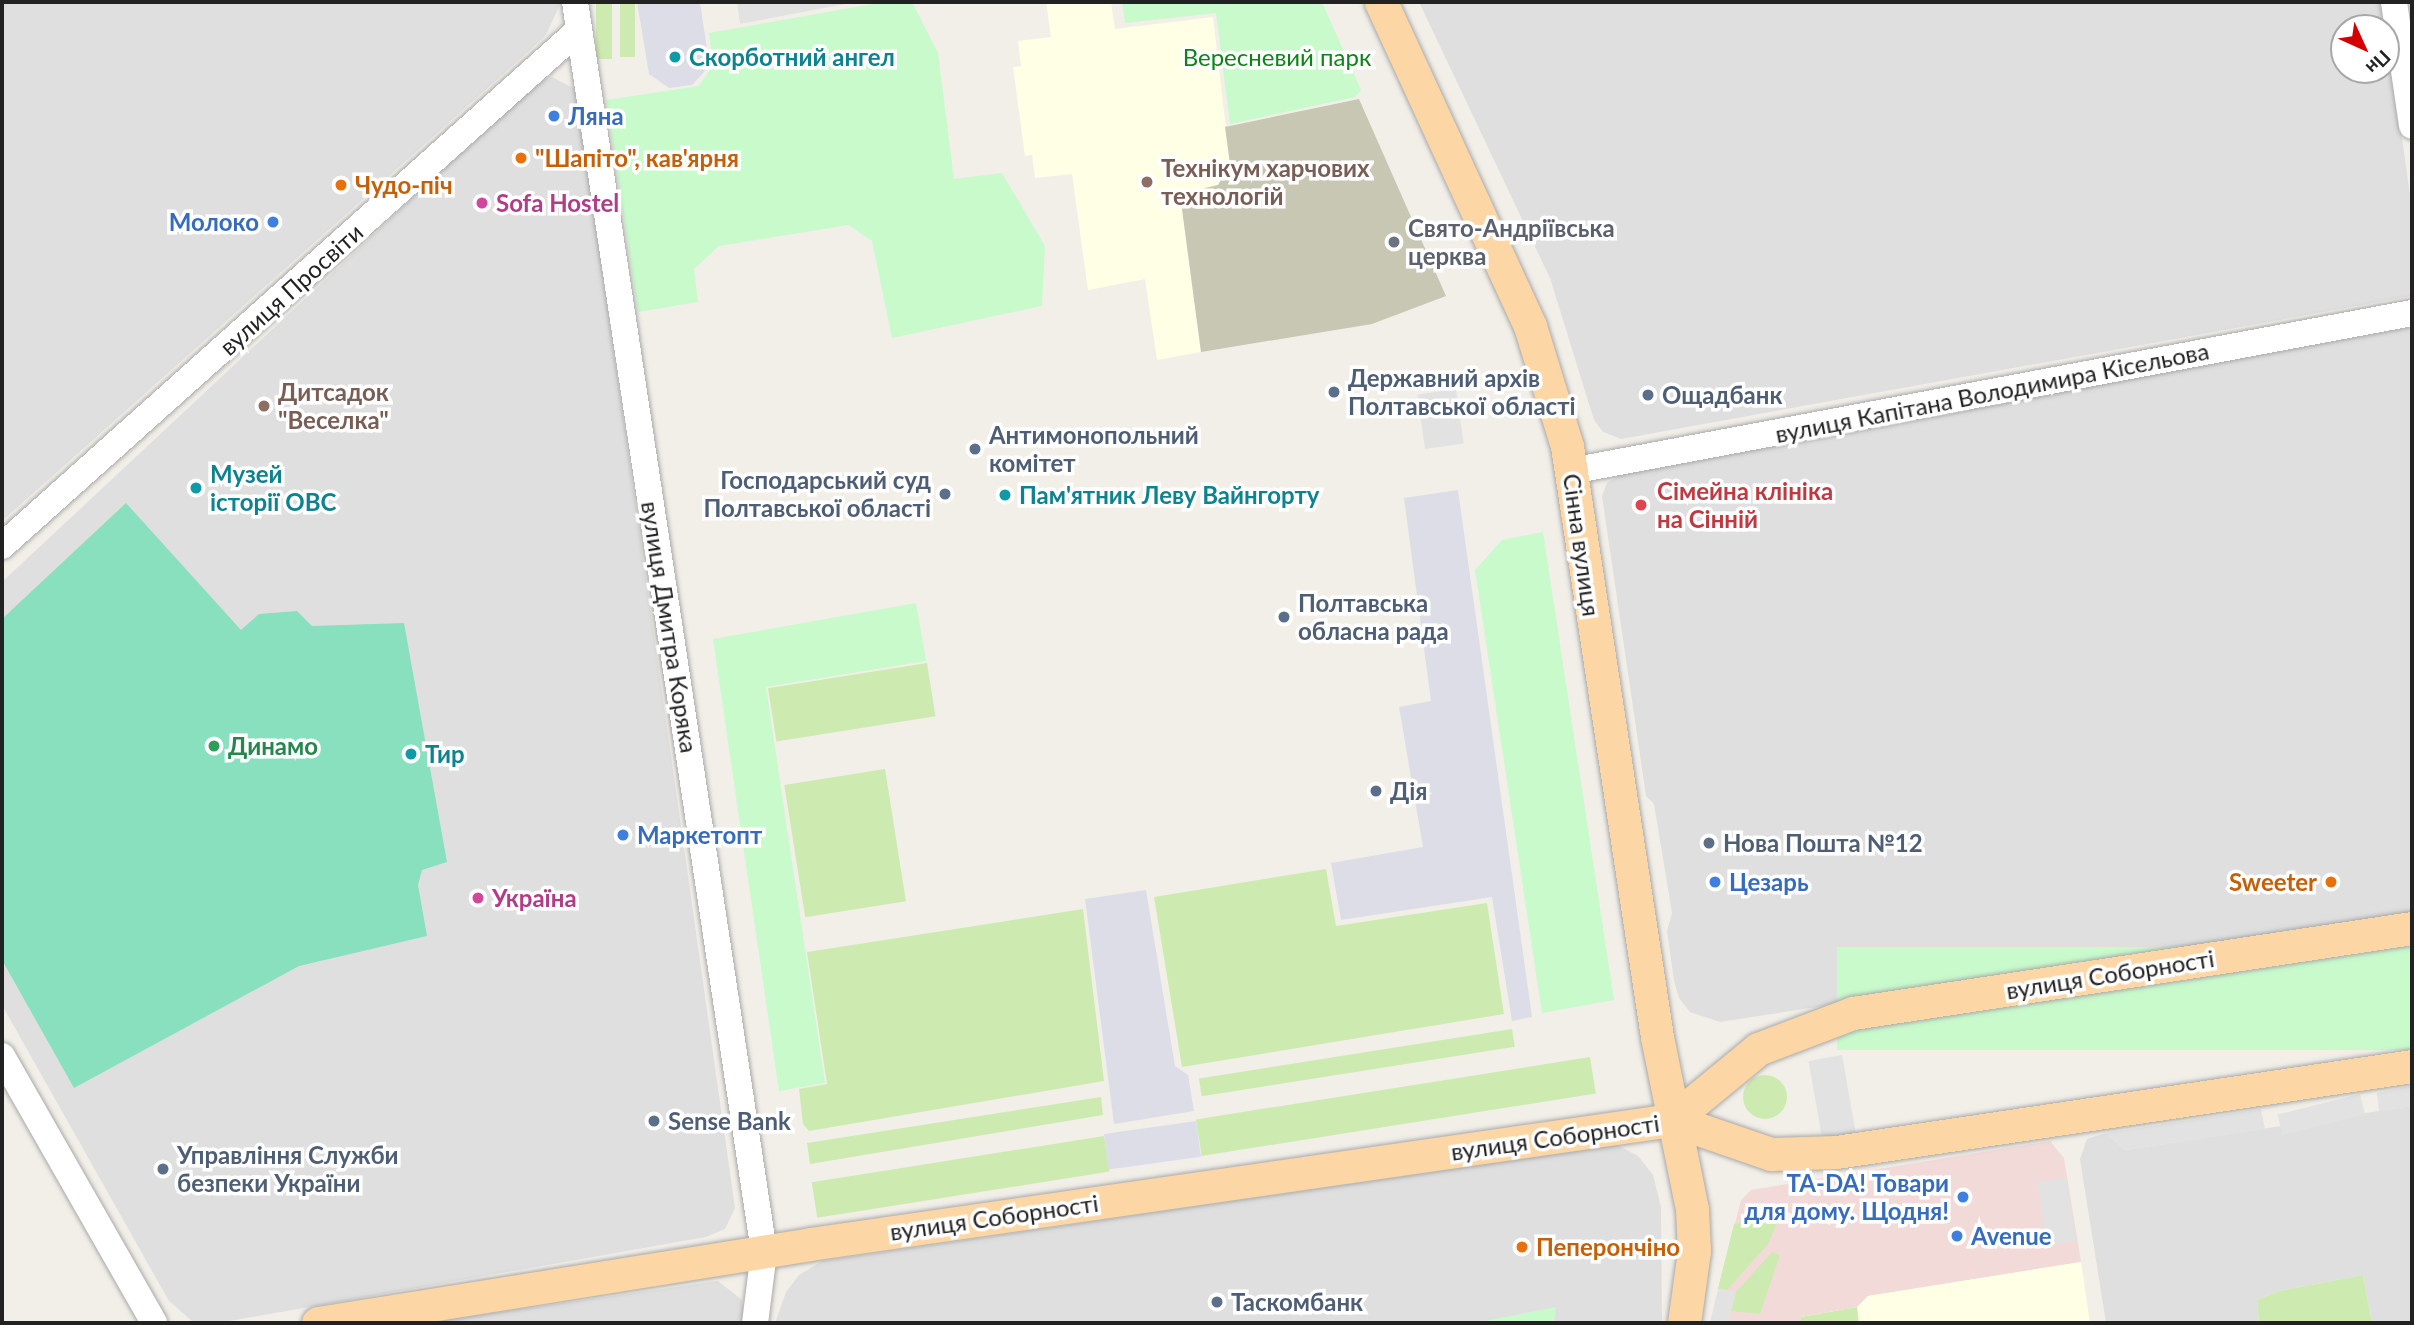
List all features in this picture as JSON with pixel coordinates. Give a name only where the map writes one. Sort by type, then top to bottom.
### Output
[{"type":"main road","name":"Сінна вулиця","points":[[1381,2],[1530,326],[1555,397],[1571,471],[1672,1120],[1692,1209],[1694,1251],[1684,1323]]},
{"type":"main road","name":"вулиця Соборності","points":[[1672,1120],[1758,1049],[1853,1013],[2412,928]]},
{"type":"main road","name":"вулиця Соборності","points":[[318,1323],[764,1252],[1672,1120],[1771,1154],[1836,1152],[2412,1066]]},
{"type":"street","name":"вулиця Дмитра Коряка","points":[[575,2],[764,1252],[755,1323]]},
{"type":"street","points":[[2393,2],[2412,126]]},
{"type":"street","name":"вулиця Просвіти","points":[[2,546],[579,30]]},
{"type":"street","name":"вулиця Капітана Володимира Кісельова","points":[[1571,471],[2412,313]]},
{"type":"street","points":[[2,1056],[154,1323]]},
{"type":"shaded area","points":[[2,2],[561,2],[546,35],[529,51],[2,521]]},
{"type":"shaded area","points":[[637,2],[700,2],[708,56],[705,71],[692,85],[669,88],[649,74]]},
{"type":"shaded area","points":[[737,2],[855,2],[740,24]]},
{"type":"shaded area","name":"Технікум харчових технологій","points":[[1046,2],[1111,2],[1115,29],[1213,17],[1230,164],[1218,185],[1180,194],[1201,352],[1157,360],[1145,279],[1088,290],[1072,174],[1035,178],[1032,155],[1025,156],[1013,67],[1021,66],[1018,41],[1051,37]]},
{"type":"shaded area","points":[[1419,2],[2383,2],[2385,14],[2330,14],[2330,84],[2394,84],[2412,209],[2412,296],[1621,439],[1603,432],[1594,420],[1550,278]]},
{"type":"shaded area","points":[[552,77],[575,89],[579,106],[735,1208],[725,1229],[706,1237],[218,1323],[192,1321],[169,1301],[2,1005],[2,582],[537,82]]},
{"type":"shaded area","points":[[1359,99],[1446,296],[1372,324],[1201,352],[1180,194],[1218,185],[1230,164],[1225,127]]},
{"type":"shaded area","points":[[2412,327],[2412,914],[1720,1022],[1690,1012],[1679,998],[1674,981],[1667,931],[1672,913],[1654,804],[1646,796],[1602,496],[1607,483],[1625,472]]},
{"type":"shaded area","points":[[1456,389],[1464,443],[1425,449],[1417,394]]},
{"type":"shaded area","points":[[1458,490],[1532,1017],[1512,1021],[1492,897],[1341,920],[1331,863],[1423,847],[1399,707],[1431,701],[1404,498]]},
{"type":"shaded area","points":[[1146,890],[1175,1066],[1188,1075],[1194,1111],[1114,1124],[1085,899]]},
{"type":"shaded area","points":[[1842,1055],[1856,1137],[1823,1143],[1809,1061]]},
{"type":"shaded area","points":[[2412,1086],[2412,1106],[2379,1111],[2377,1093]]},
{"type":"shaded area","points":[[2360,1094],[2365,1114],[2283,1135],[2278,1115]]},
{"type":"shaded area","points":[[2412,1106],[2412,1323],[2372,1323],[2363,1275],[2279,1291],[2257,1300],[2259,1323],[2106,1323],[2080,1159],[2087,1139],[2106,1133],[2125,1150]]},
{"type":"shaded area","points":[[2261,1109],[2265,1129],[2125,1150],[2106,1133]]},
{"type":"shaded area","points":[[1196,1121],[1201,1157],[1109,1170],[1104,1134]]},
{"type":"shaded area","points":[[2050,1141],[2064,1158],[2081,1262],[1868,1296],[1857,1307],[1801,1317],[1801,1323],[1728,1323],[1735,1292],[1718,1289],[1741,1200],[1751,1190]]},
{"type":"shaded area","points":[[1617,1145],[1638,1156],[1653,1175],[1661,1207],[1662,1323],[775,1323],[786,1292],[799,1275],[822,1261]]},
{"type":"shaded area","points":[[2066,1178],[2076,1241],[2047,1246],[2037,1183]]},
{"type":"shaded area","points":[[2081,1262],[2090,1323],[1802,1323],[1801,1317],[1857,1307],[1868,1296]]},
{"type":"shaded area","points":[[718,1281],[742,1300],[745,1323],[424,1323]]},
{"type":"shaded area","points":[[1718,1289],[1736,1292],[1728,1323],[1710,1323]]},
{"type":"green space","points":[[596,2],[612,2],[612,59],[596,59]]},
{"type":"green space","points":[[620,2],[635,2],[635,57],[620,57]]},
{"type":"green space","points":[[884,2],[912,2],[938,53],[954,179],[1002,173],[1045,246],[1042,306],[892,338],[872,241],[848,225],[719,246],[694,269],[698,302],[638,312],[606,100],[699,86],[713,65],[709,33]]},
{"type":"green space","name":"Вересневий парк","points":[[1122,2],[1322,2],[1361,90],[1355,97],[1230,124],[1216,13],[1125,23]]},
{"type":"green space","name":"Динамо","points":[[126,503],[241,630],[259,614],[297,611],[312,626],[404,623],[447,862],[422,870],[418,885],[427,936],[299,966],[74,1088],[2,960],[2,619]]},
{"type":"green space","points":[[1543,532],[1614,1000],[1542,1013],[1475,570],[1502,540]]},
{"type":"green space","points":[[916,603],[926,661],[766,687],[825,1083],[779,1091],[713,639]]},
{"type":"green space","points":[[927,663],[935,716],[776,742],[768,688]]},
{"type":"green space","points":[[885,769],[906,901],[805,917],[784,785]]},
{"type":"green space","points":[[1326,869],[1336,926],[1487,903],[1504,1014],[1182,1067],[1154,897]]},
{"type":"green space","points":[[1083,909],[1104,1081],[809,1131],[803,1124],[799,1089],[827,1084],[807,952]]},
{"type":"green space","points":[[1837,947],[2412,947],[2412,1050],[1837,1050]]},
{"type":"green space","points":[[1512,1029],[1515,1047],[1202,1096],[1199,1079]]},
{"type":"green space","points":[[1590,1057],[1596,1094],[1202,1156],[1196,1119]]},
{"type":"green space","points":[[1765,1075],[1774,1076],[1781,1081],[1786,1088],[1786,1106],[1781,1113],[1774,1118],[1765,1119],[1756,1118],[1749,1113],[1744,1106],[1743,1097],[1744,1088],[1749,1081],[1756,1076]]},
{"type":"green space","points":[[1101,1097],[1103,1115],[810,1164],[807,1143]]},
{"type":"green space","points":[[1104,1136],[1110,1172],[817,1218],[812,1182]]},
{"type":"green space","points":[[1779,1219],[1768,1244],[1727,1290],[1718,1289],[1734,1224]]},
{"type":"green space","points":[[1772,1252],[1780,1255],[1760,1314],[1731,1311],[1736,1292]]},
{"type":"green space","points":[[2363,1275],[2372,1323],[2259,1323],[2257,1300],[2279,1291]]},
{"type":"green space","points":[[1556,1307],[1554,1323],[1475,1323]]},
{"type":"green space","points":[[1857,1307],[1859,1323],[1801,1323],[1801,1317]]},
{"type":"place","name":"Скорботний ангел","points":[[675,57]]},
{"type":"place","name":"Ляна","points":[[554,116]]},
{"type":"place","name":"\"Шапіто\", кав'ярня","points":[[521,158]]},
{"type":"place","name":"Технікум харчових технологій","points":[[1147,182]]},
{"type":"place","name":"Чудо-піч","points":[[341,185]]},
{"type":"place","name":"Sofa Hostel","points":[[482,203]]},
{"type":"place","name":"Молоко","points":[[273,222]]},
{"type":"place","name":"Свято-Андріївська церква","points":[[1394,242]]},
{"type":"place","name":"Державний архів Полтавської області","points":[[1334,392]]},
{"type":"place","name":"Ощадбанк","points":[[1648,395]]},
{"type":"place","name":"Дитсадок \"Веселка\"","points":[[264,406]]},
{"type":"place","name":"Антимонопольний комітет","points":[[975,449]]},
{"type":"place","name":"Музей історії ОВС","points":[[196,488]]},
{"type":"place","name":"Господарський суд Полтавської області","points":[[945,494]]},
{"type":"place","name":"Пам'ятник Леву Вайнгорту","points":[[1005,495]]},
{"type":"place","name":"Сімейна клініка на Сінній","points":[[1641,505]]},
{"type":"place","name":"Полтавська обласна рада","points":[[1284,617]]},
{"type":"place","name":"Динамо","points":[[214,746]]},
{"type":"place","name":"Тир","points":[[411,754]]},
{"type":"place","name":"Дія","points":[[1376,791]]},
{"type":"place","name":"Маркетопт","points":[[623,835]]},
{"type":"place","name":"Нова Пошта №12","points":[[1709,843]]},
{"type":"place","name":"Цезарь","points":[[1715,882]]},
{"type":"place","name":"Sweeter","points":[[2331,882]]},
{"type":"place","name":"Україна","points":[[478,898]]},
{"type":"place","name":"Sense Bank","points":[[654,1121]]},
{"type":"place","name":"Управління Служби безпеки України","points":[[163,1169]]},
{"type":"place","name":"TA-DA! Товари для дому. Щодня!","points":[[1963,1197]]},
{"type":"place","name":"Avenue","points":[[1957,1236]]},
{"type":"place","name":"Пеперончіно","points":[[1522,1247]]},
{"type":"place","name":"Таскомбанк","points":[[1217,1302]]}]
